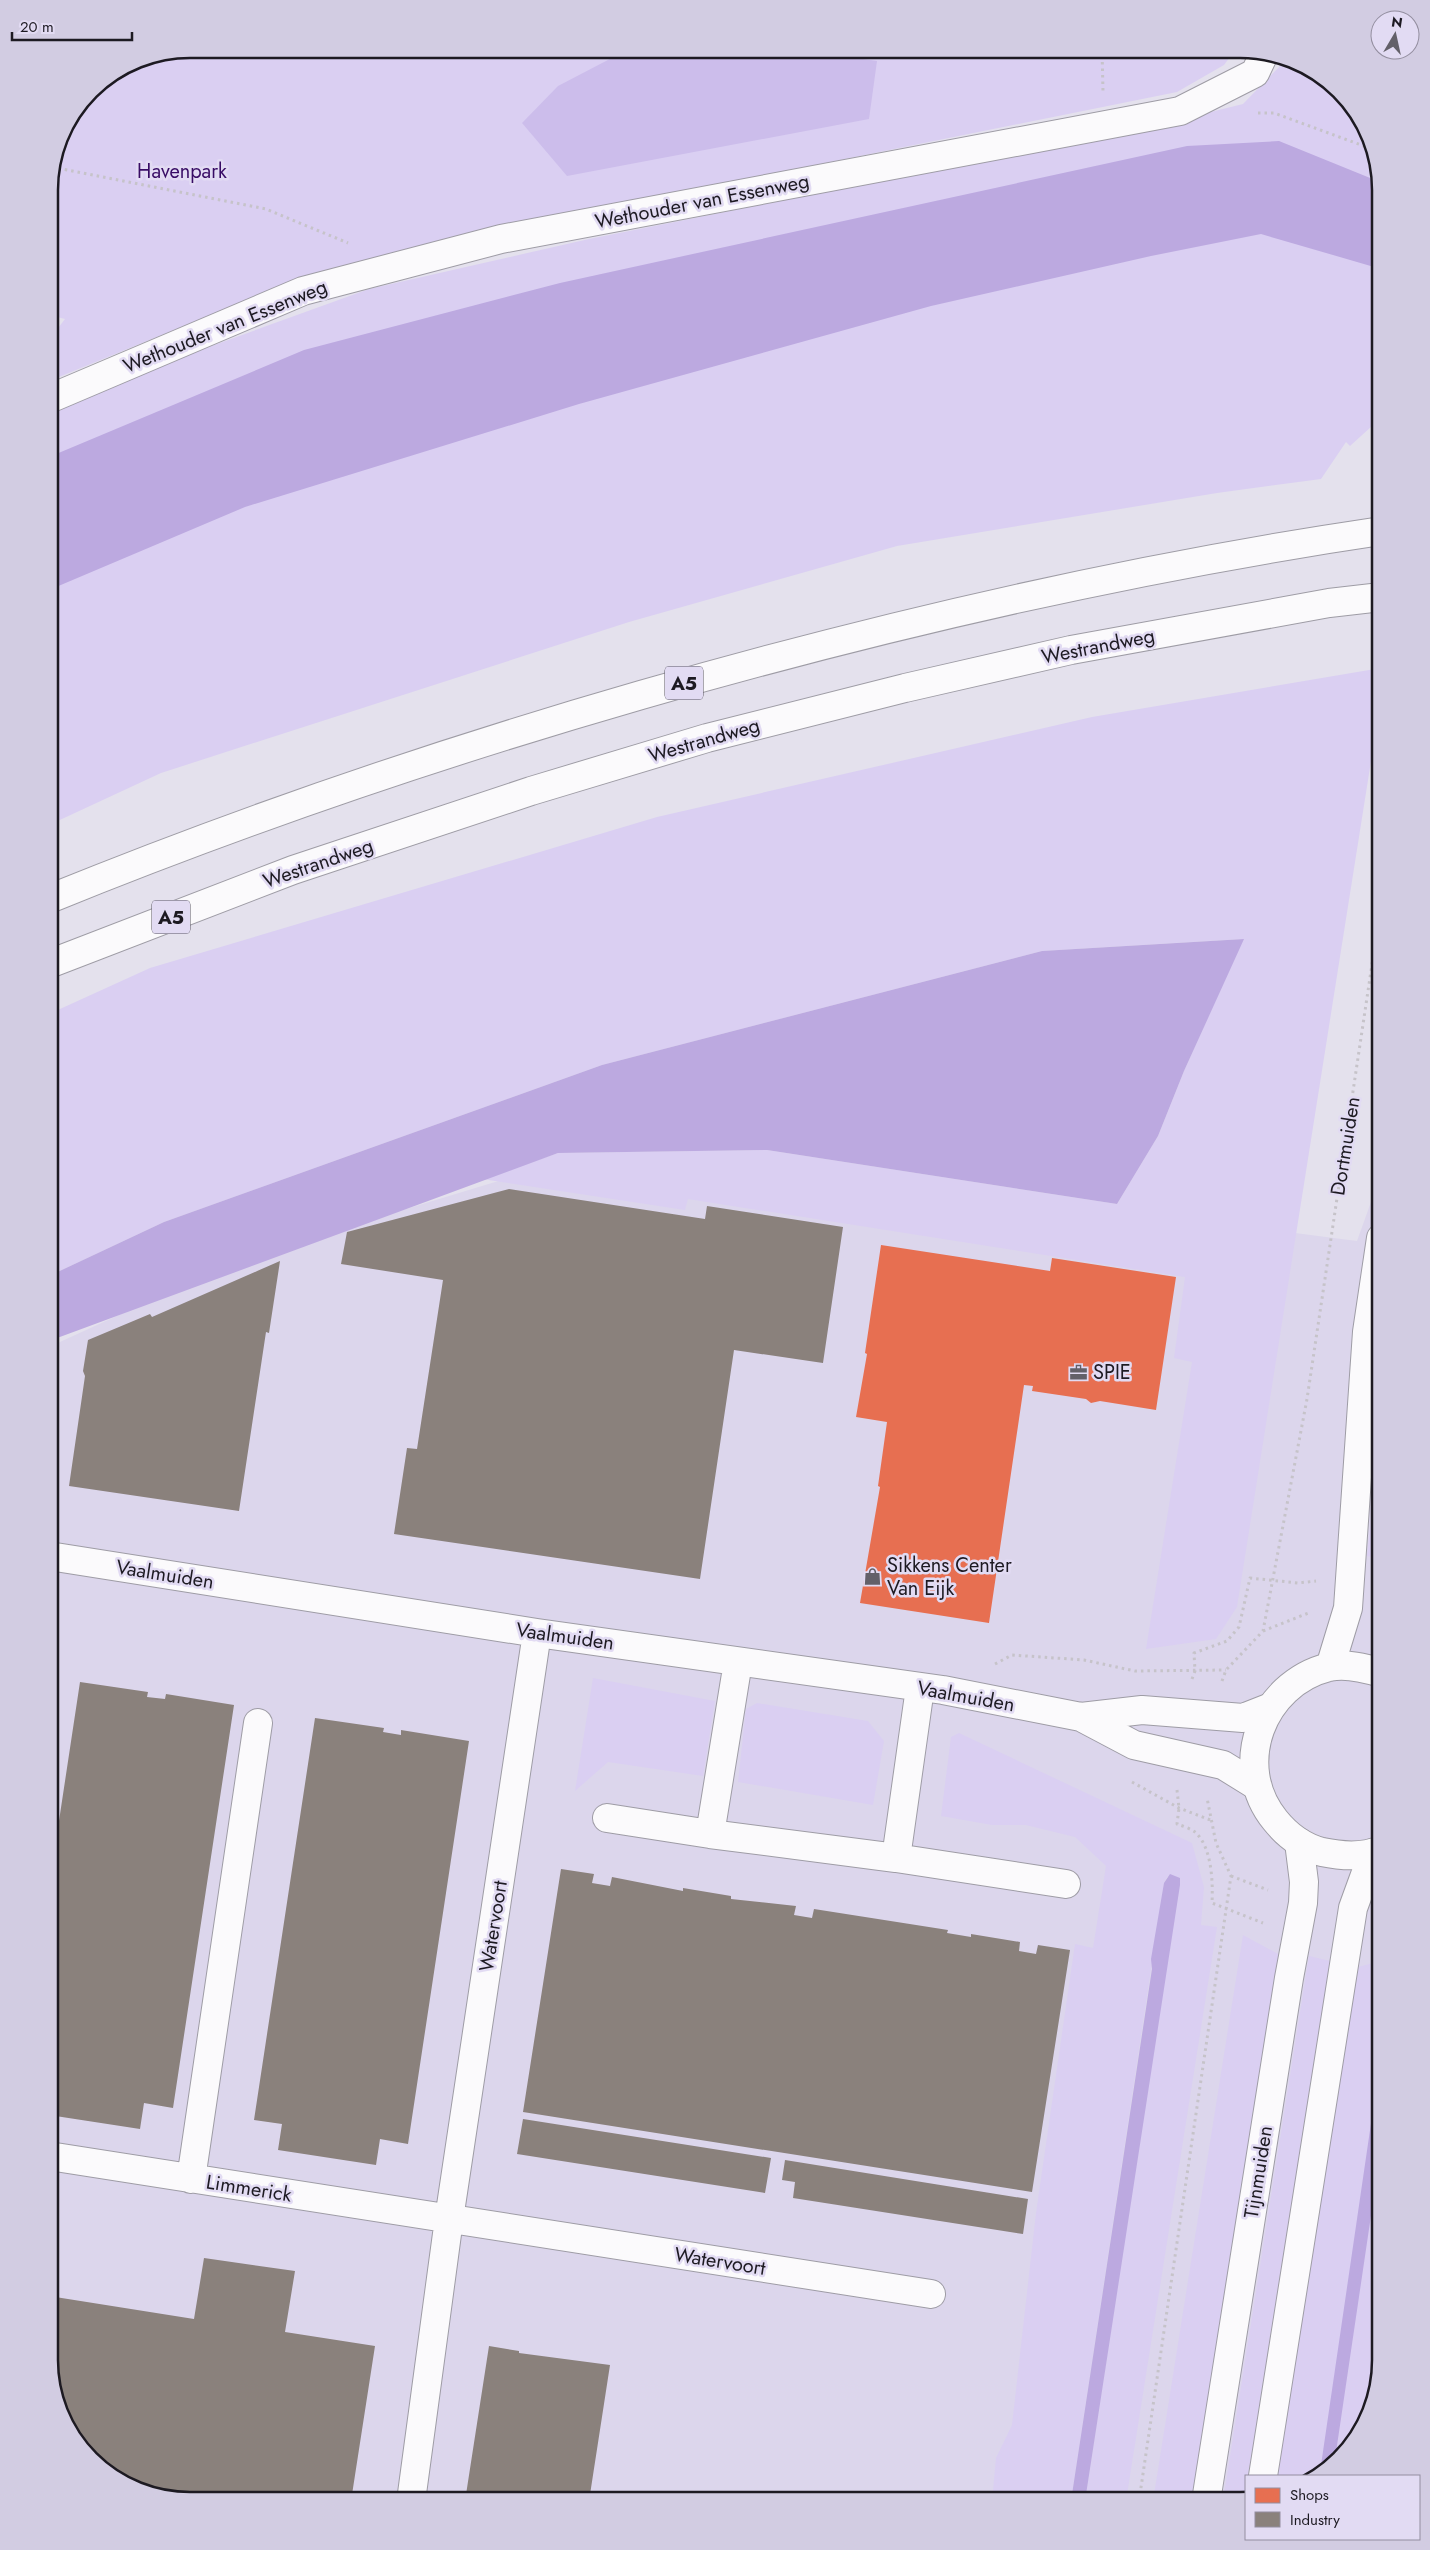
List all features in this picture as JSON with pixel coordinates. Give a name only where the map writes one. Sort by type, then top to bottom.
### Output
[{"type":"main road","name":"Wethouder van Essenweg","points":[[58,394],[303,291],[501,238],[1180,111],[1255,73],[1261,59]]},
{"type":"main road","name":"A5","points":[[58,895],[170,850],[335,790],[512,732],[732,669],[906,624],[1110,577],[1372,532]]},
{"type":"main road","name":"Westrandweg","points":[[58,961],[293,870],[531,791],[708,738],[906,688],[1071,650],[1329,603],[1372,598]]},
{"type":"main road","points":[[1330,1667],[1348,1608],[1368,1332],[1372,1303]]},
{"type":"main road","name":"Vaalmuiden","points":[[57,1557],[537,1633],[931,1689],[1081,1718],[1134,1746],[1223,1765],[1257,1786]]},
{"type":"main road","name":"Watervoort","points":[[412,2492],[449,2219],[537,1633]]},
{"type":"main road","points":[[710,1834],[738,1662]]},
{"type":"main road","points":[[1372,1670],[1361,1667],[1330,1667],[1301,1678],[1278,1697],[1261,1722],[1254,1750],[1257,1786],[1266,1809],[1284,1832],[1310,1849],[1341,1856],[1372,1852]]},
{"type":"main road","points":[[896,1858],[931,1689]]},
{"type":"main road","name":"Vaalmuiden","points":[[1081,1718],[1142,1710],[1243,1718],[1271,1707]]},
{"type":"main road","points":[[191,2179],[258,1723]]},
{"type":"main road","points":[[607,1818],[710,1834],[896,1858],[1066,1884]]},
{"type":"main road","name":"Tijnmuiden","points":[[1207,2492],[1287,1987],[1303,1903],[1304,1882],[1300,1842]]},
{"type":"main road","points":[[1264,2475],[1352,1908],[1372,1862]]},
{"type":"main road","name":"Limmerick","points":[[57,2157],[449,2219]]},
{"type":"main road","name":"Watervoort","points":[[449,2219],[931,2294]]},
{"type":"path","points":[[1255,112],[1274,113],[1365,146]]},
{"type":"path","points":[[60,168],[266,209],[402,265]]},
{"type":"path","name":"Dortmuiden","points":[[1226,1670],[1263,1631],[1307,1398],[1316,1327],[1372,963]]},
{"type":"path","points":[[931,1689],[1012,1655],[1084,1660],[1135,1671],[1226,1670],[1210,1716]]},
{"type":"path","points":[[1140,2492],[1231,1876],[1216,1843],[1213,1821],[1202,1782],[1202,1759]]},
{"type":"shaded area","points":[[613,57],[854,58],[877,61],[869,119],[567,176],[522,123],[558,86]]},
{"type":"shaded area","points":[[1279,141],[1371,179],[1372,266],[1261,234],[1151,256],[931,306],[579,404],[245,507],[58,586],[58,453],[304,350],[560,283],[1187,146]]},
{"type":"shaded area","points":[[1244,939],[1184,1071],[1158,1136],[1117,1204],[767,1150],[558,1153],[57,1338],[57,1272],[164,1222],[602,1065],[1042,951]]},
{"type":"shaded area","points":[[561,1162],[757,1163],[1357,1241],[1372,1199],[1372,2361],[1368,2395],[1355,2427],[1334,2454],[1321,2465],[1306,2475],[1245,2475],[1245,2492],[1241,2492],[180,2492],[164,2490],[80,2435],[64,2403],[57,2361],[57,1343],[180,1287],[327,1233]]},
{"type":"shaded area","points":[[1170,1874],[1180,1878],[1086,2492],[1072,2492],[1152,1969],[1151,1959],[1164,1883]]},
{"type":"shaded area","points":[[1372,2117],[1372,2209],[1336,2452],[1321,2465]]},
{"type":"green space","name":"Havenpark","points":[[189,57],[1229,58],[1224,65],[1177,92],[498,229],[304,277],[58,377],[58,328],[65,319],[58,317],[58,180],[62,155],[75,123],[102,90],[123,75],[155,62]]},
{"type":"green space","points":[[1283,64],[1314,80],[1340,102],[1359,131],[1368,155],[1372,189],[1372,426],[1350,446],[1346,442],[1321,479],[1217,493],[897,546],[629,622],[161,773],[58,821],[58,408],[170,361],[369,289],[589,239],[1134,131],[1243,104]]},
{"type":"green space","points":[[1372,670],[1372,755],[1237,1607],[1216,1639],[1146,1649],[1192,1362],[1174,1358],[1185,1277],[688,1199],[685,1210],[482,1179],[558,1153],[767,1150],[1117,1204],[1158,1136],[1184,1071],[1243,939],[1042,951],[602,1065],[164,1222],[57,1272],[58,1010],[150,968],[657,817],[1092,717]]},
{"type":"green space","points":[[1372,1512],[1372,1557],[1367,1556]]},
{"type":"green space","points":[[593,1678],[715,1701],[703,1776],[608,1762],[575,1791]]},
{"type":"green space","points":[[757,1703],[868,1721],[884,1741],[873,1805],[738,1782],[746,1709]]},
{"type":"green space","points":[[959,1733],[1192,1843],[1204,1887],[1201,1925],[1217,1927],[1127,2492],[1086,2492],[1180,1878],[1167,1877],[1164,1883],[1072,2492],[993,2492],[996,2458],[1012,2425],[1036,2213],[1075,1944],[1093,1948],[1106,1866],[1075,1837],[1026,1825],[992,1825],[941,1816],[951,1737]]},
{"type":"green space","points":[[1243,1935],[1280,1955],[1195,2492],[1154,2492]]},
{"type":"green space","points":[[1309,1956],[1330,1961],[1248,2475],[1245,2475],[1245,2492],[1224,2492]]},
{"type":"green space","points":[[1372,1963],[1371,2378],[1368,2395],[1355,2427],[1334,2454],[1306,2475],[1276,2475],[1354,1968]]},
{"type":"building: Shops","points":[[881,1245],[1050,1271],[1052,1258],[1176,1277],[1156,1410],[1100,1401],[1091,1403],[1086,1399],[1032,1391],[1033,1386],[1024,1385],[989,1623],[860,1603],[880,1487],[878,1486],[887,1422],[856,1417],[867,1354],[865,1353]]},
{"type":"building: Industry","points":[[509,1189],[705,1219],[707,1206],[843,1227],[823,1363],[734,1350],[700,1579],[394,1534],[407,1448],[417,1449],[443,1280],[341,1264],[347,1232]]},
{"type":"building: Industry","points":[[280,1261],[269,1333],[266,1332],[239,1511],[69,1486],[85,1376],[83,1371],[88,1340],[150,1314],[152,1317]]},
{"type":"building: Industry","points":[[80,1682],[148,1692],[147,1697],[165,1699],[166,1694],[234,1705],[173,2108],[144,2103],[140,2129],[57,2116],[57,1832]]},
{"type":"building: Industry","points":[[315,1718],[384,1728],[383,1732],[401,1735],[401,1730],[469,1741],[408,2144],[380,2139],[376,2165],[278,2150],[282,2124],[254,2120]]},
{"type":"building: Industry","points":[[561,1869],[594,1874],[592,1883],[610,1886],[612,1877],[683,1891],[683,1888],[731,1896],[731,1899],[796,1906],[794,1915],[812,1918],[814,1909],[948,1930],[947,1933],[971,1937],[971,1934],[1020,1942],[1019,1951],[1036,1954],[1038,1945],[1070,1950],[1032,2192],[523,2112]]},
{"type":"building: Industry","points":[[523,2119],[771,2158],[765,2193],[517,2154]]},
{"type":"building: Industry","points":[[785,2160],[1028,2199],[1023,2234],[793,2198],[795,2182],[782,2180]]},
{"type":"building: Industry","points":[[204,2258],[295,2271],[285,2332],[375,2346],[352,2492],[180,2492],[163,2490],[131,2479],[102,2460],[90,2448],[71,2419],[60,2387],[57,2361],[57,2297],[194,2319]]},
{"type":"building: Industry","points":[[489,2346],[519,2351],[519,2353],[610,2365],[590,2492],[466,2492]]},
{"type":"place","name":"SPIE","points":[[1079,1372]]},
{"type":"place","name":"Sikkens Center Van Eijk","points":[[873,1577]]}]
